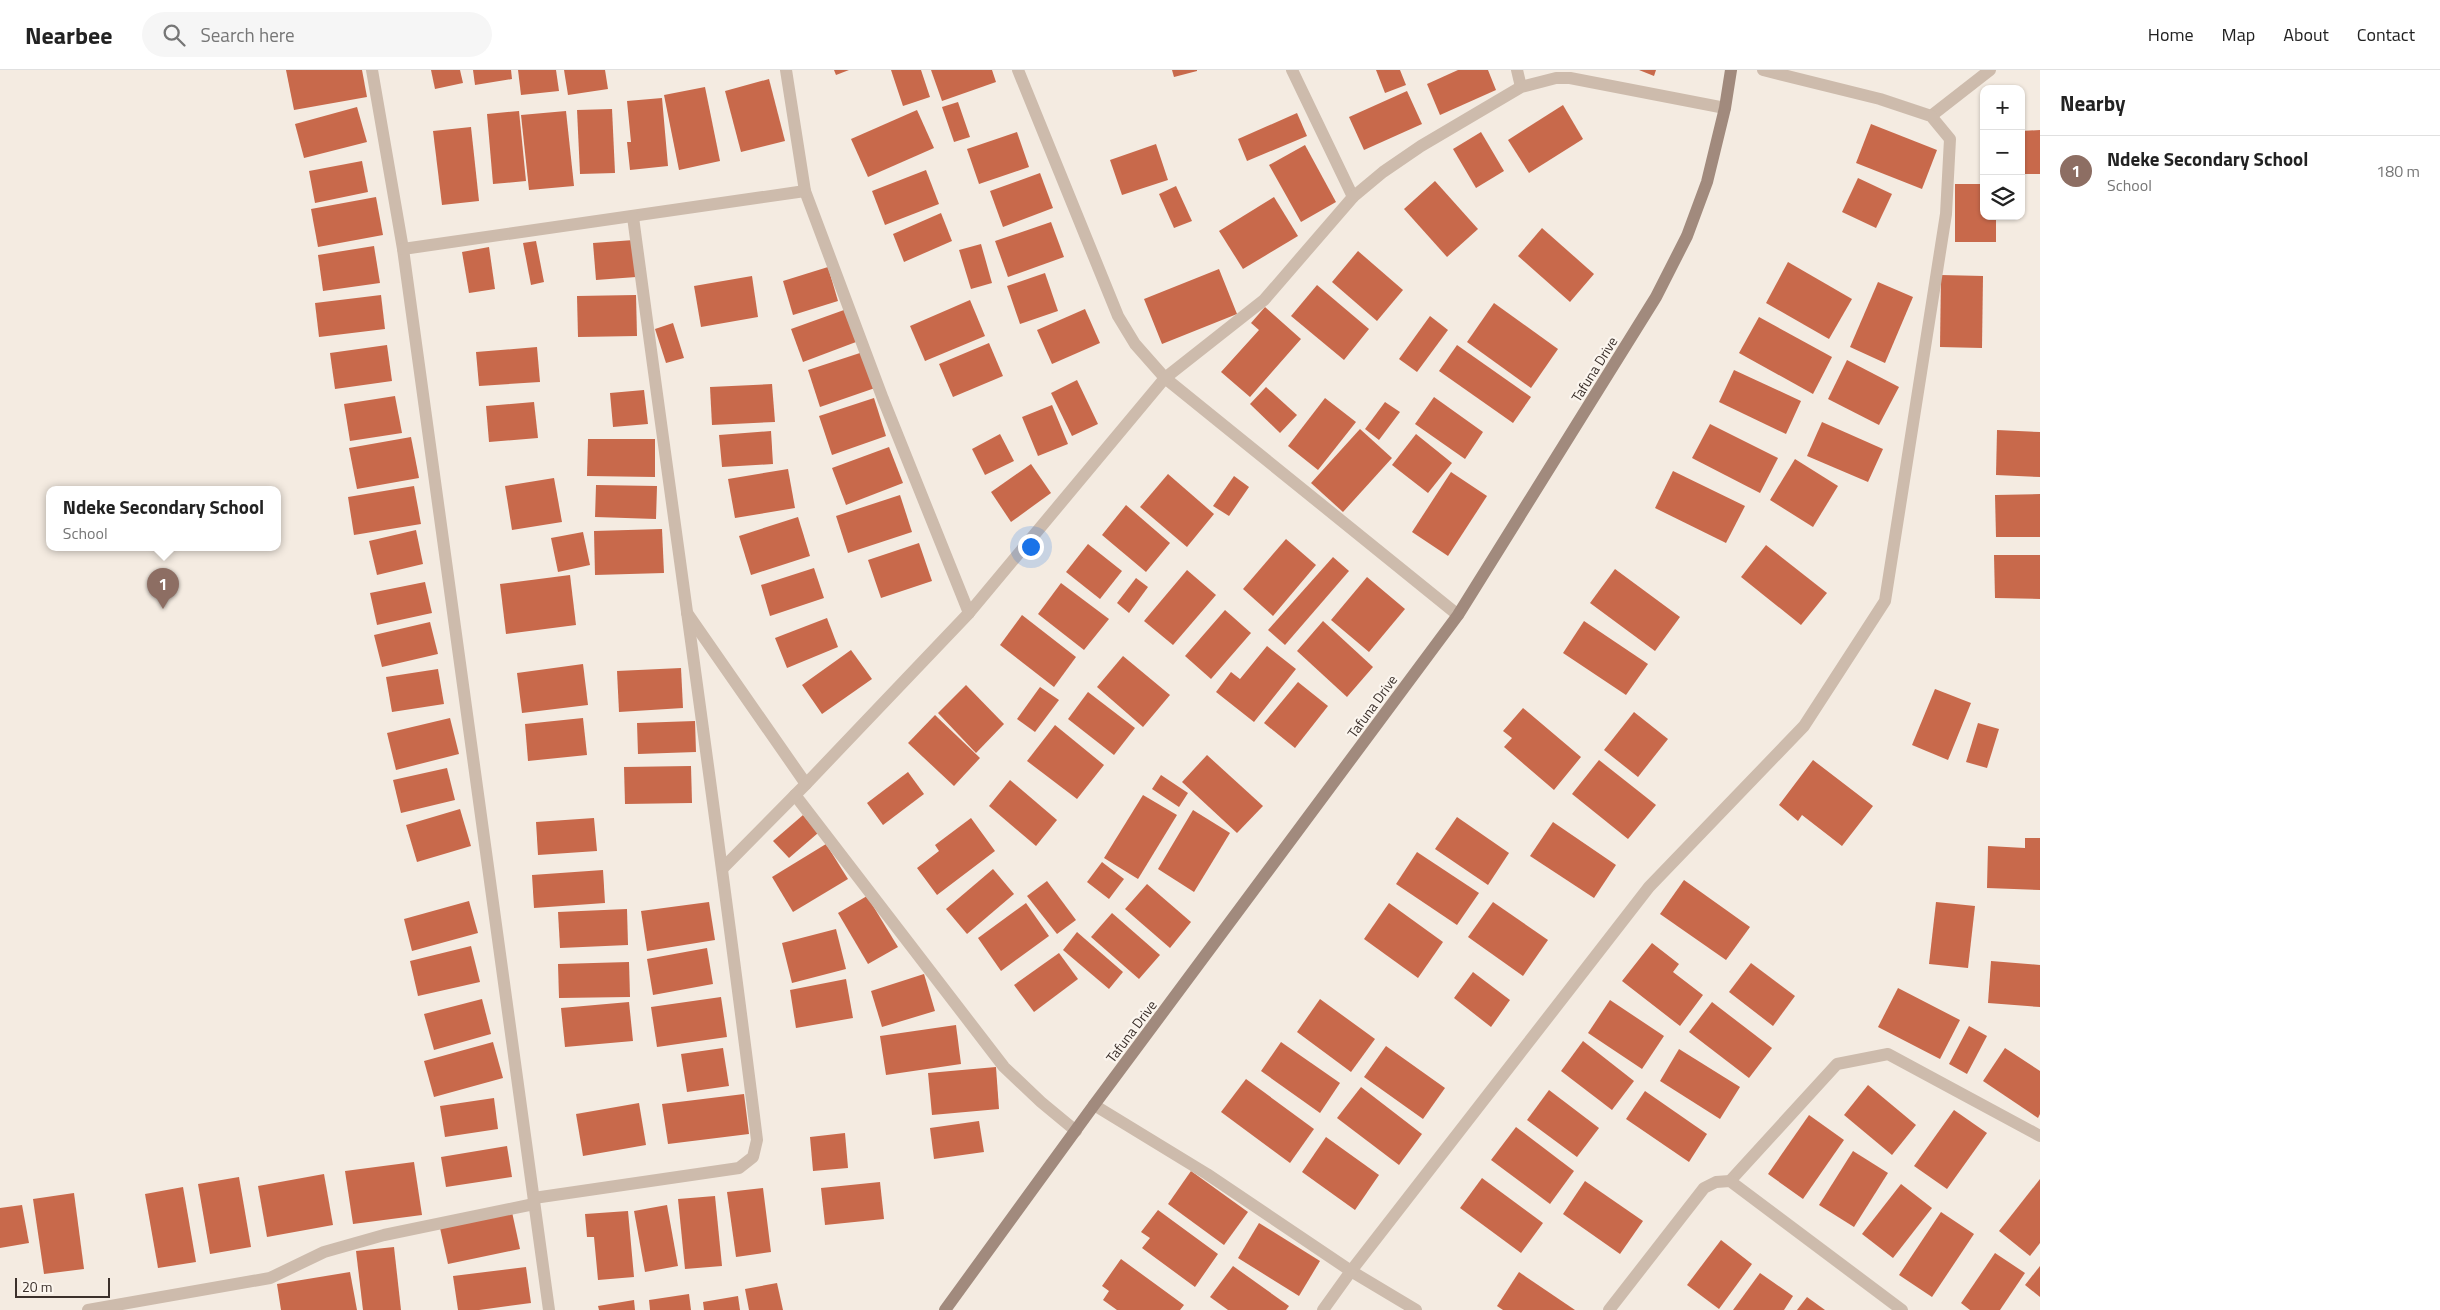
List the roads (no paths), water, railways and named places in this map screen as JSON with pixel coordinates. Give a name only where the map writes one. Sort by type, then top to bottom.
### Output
[{"type":"main road","name":"Tafuna Drive","points":[[946,1310],[1094,1105],[1458,615],[1656,297],[1687,236],[1707,182],[1726,108],[1731,70]]},
{"type":"street","points":[[372,70],[403,249],[549,1310]]},
{"type":"street","points":[[786,70],[805,191],[886,408],[969,614]]},
{"type":"street","points":[[1018,70],[1118,316],[1136,344],[1165,378],[1458,615]]},
{"type":"street","points":[[1292,70],[1353,197]]},
{"type":"street","points":[[1518,70],[1521,87]]},
{"type":"street","points":[[1323,1310],[1351,1271],[1649,887],[1804,726],[1885,601],[1946,214],[1950,140],[1931,116],[1880,99],[1763,70]]},
{"type":"street","points":[[1931,116],[1990,70]]},
{"type":"street","points":[[724,867],[969,614],[1165,378],[1264,300],[1353,197],[1383,172],[1421,146],[1521,87],[1556,78],[1570,78],[1726,108]]},
{"type":"street","points":[[403,249],[805,191]]},
{"type":"street","points":[[88,1310],[270,1278],[324,1252],[384,1235],[534,1201],[739,1168],[753,1158],[757,1140],[724,867],[686,611],[633,217]]},
{"type":"street","points":[[686,611],[806,784]]},
{"type":"street","points":[[795,795],[1004,1066],[1041,1102],[1076,1131]]},
{"type":"street","points":[[1609,1310],[1704,1188],[1716,1182],[1730,1180],[1836,1064],[1888,1054],[2040,1136]]},
{"type":"street","points":[[1094,1105],[1207,1174],[1351,1271],[1416,1310]]},
{"type":"street","points":[[1730,1180],[1902,1310]]},
{"type":"place","name":"Ndeke Secondary School","points":[[163,609]]}]
